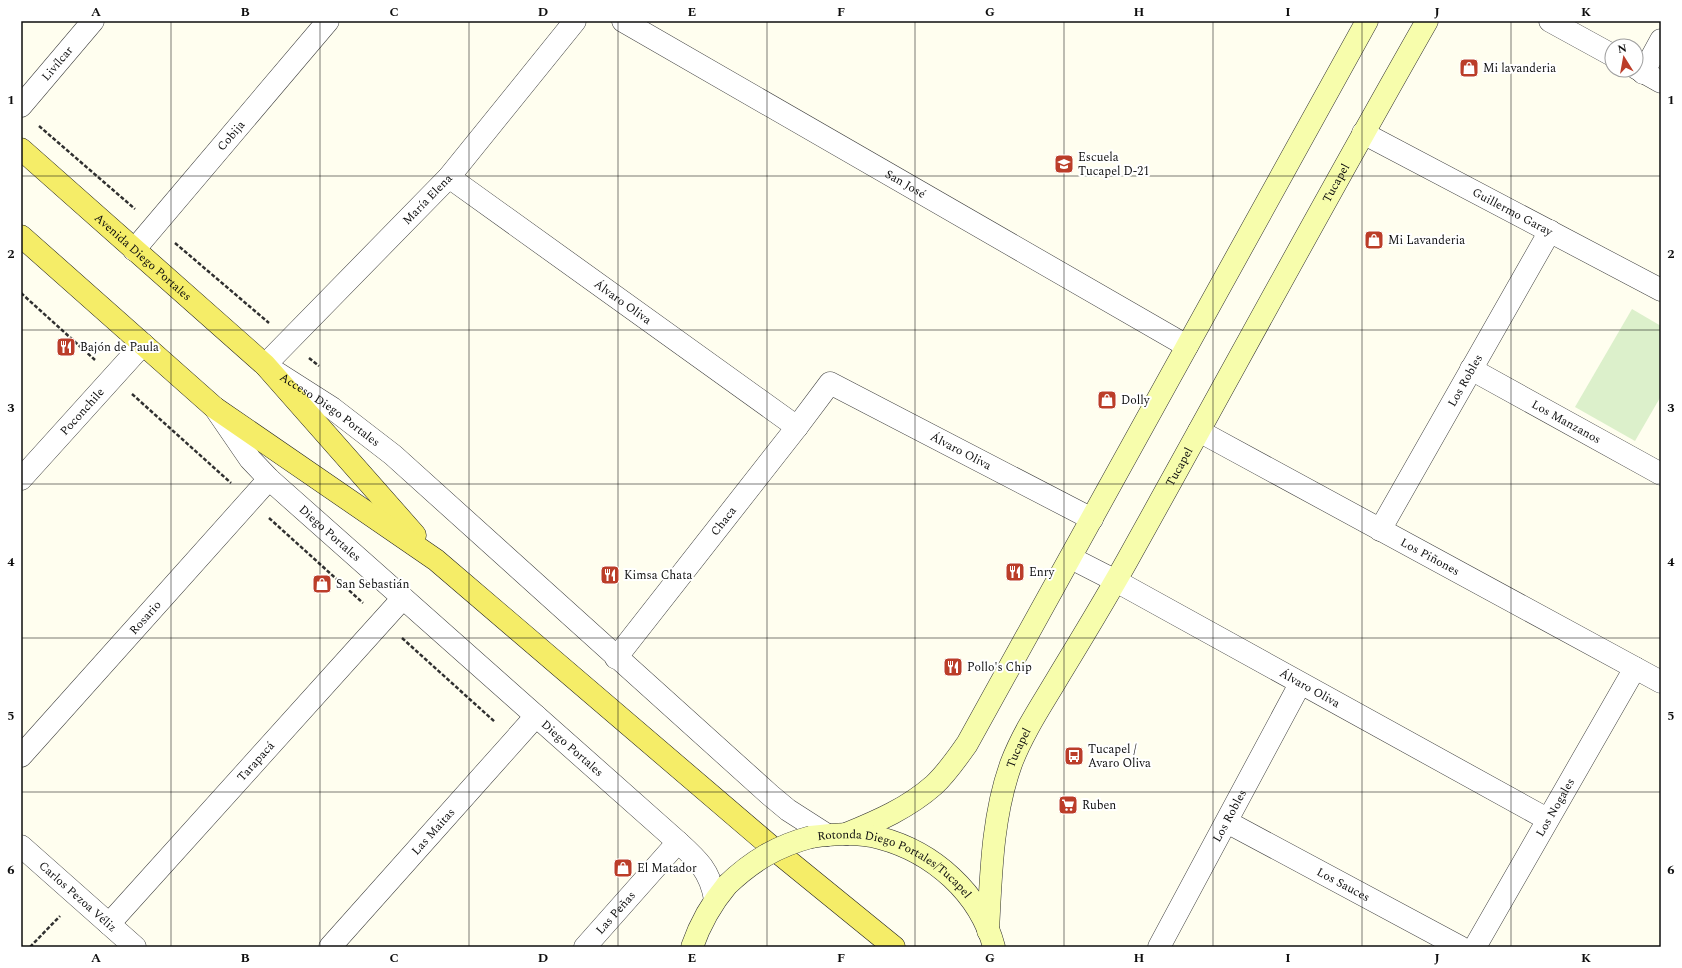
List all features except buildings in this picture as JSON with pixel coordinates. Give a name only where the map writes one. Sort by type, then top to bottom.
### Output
[{"type":"main road","points":[[828,835],[896,812],[917,799],[935,784],[952,765],[967,744],[1367,21]]},
{"type":"main road","name":"Tucapel","points":[[993,942],[990,888],[996,832],[1002,798],[1012,762],[1043,701],[1116,581],[1363,133],[1427,21]]},
{"type":"main road","name":"Avenida Diego Portales","points":[[21,149],[265,365]]},
{"type":"main road","points":[[21,236],[215,408],[436,560],[781,855],[894,947]]},
{"type":"main road","points":[[265,365],[436,560]]},
{"type":"main road","name":"Rotonda Diego Portales/Tucapel","points":[[692,947],[703,920],[721,892],[751,863],[795,841],[828,835],[879,838],[911,849],[939,866],[963,888],[982,916],[993,942]]},
{"type":"street","name":"Livílcar","points":[[21,106],[93,21]]},
{"type":"street","name":"Cobija","points":[[134,250],[328,21]]},
{"type":"street","name":"María Elena","points":[[265,365],[449,177],[575,21]]},
{"type":"street","name":"San José","points":[[623,21],[1188,346]]},
{"type":"street","points":[[1550,21],[1604,51]]},
{"type":"street","points":[[1647,74],[1661,40]]},
{"type":"street","name":"Guillermo Garay","points":[[1363,133],[1661,290]]},
{"type":"street","name":"Álvaro Oliva","points":[[449,177],[797,427]]},
{"type":"street","name":"Los Robles","points":[[1380,530],[1550,231]]},
{"type":"street","name":"Poconchile","points":[[21,479],[143,344]]},
{"type":"street","name":"Acceso Diego Portales","points":[[265,365],[332,408],[393,455],[616,658]]},
{"type":"street","name":"Los Manzanos","points":[[1471,369],[1661,474]]},
{"type":"street","name":"Álvaro Oliva","points":[[830,383],[1092,519]]},
{"type":"street","name":"Chaca","points":[[616,658],[830,383]]},
{"type":"street","name":"Diego Portales","points":[[215,408],[250,459],[269,479],[678,842],[705,869],[713,888],[721,892]]},
{"type":"street","name":"Los Piñones","points":[[1199,431],[1661,682]]},
{"type":"street","name":"Rosario","points":[[21,756],[269,479]]},
{"type":"street","name":"Álvaro Oliva","points":[[1071,558],[1116,581],[1300,684],[1547,819]]},
{"type":"street","name":"Tarapacá","points":[[109,924],[403,598]]},
{"type":"street","points":[[616,658],[770,795],[788,810],[828,835]]},
{"type":"street","name":"Los Nogales","points":[[1475,947],[1547,819],[1635,668]]},
{"type":"street","name":"Los Robles","points":[[1159,947],[1300,684]]},
{"type":"street","name":"Las Maitas","points":[[330,947],[536,716]]},
{"type":"street","name":"Los Sauces","points":[[1227,822],[1460,947]]},
{"type":"street","name":"Las Peñas","points":[[585,947],[678,842]]},
{"type":"street","name":"Carlos Pezoa Véliz","points":[[21,846],[135,947]]},
{"type":"path","points":[[30,947],[79,897]]},
{"type":"green space","points":[[1632,309],[1661,326],[1661,396],[1635,441],[1575,407]]},
{"type":"place","name":"Mi lavanderia","points":[[1469,68]]},
{"type":"place","name":"Escuela Tucapel D-21","points":[[1064,164]]},
{"type":"place","name":"Mi Lavanderia","points":[[1374,240]]},
{"type":"place","name":"Bajón de Paula","points":[[66,347]]},
{"type":"place","name":"Dolly","points":[[1107,400]]},
{"type":"place","name":"Enry","points":[[1015,572]]},
{"type":"place","name":"Kimsa Chata","points":[[610,575]]},
{"type":"place","name":"San Sebastián","points":[[322,584]]},
{"type":"place","name":"Pollo's Chip","points":[[953,667]]},
{"type":"place","name":"Tucapel / Avaro Oliva","points":[[1074,756]]},
{"type":"place","name":"Ruben","points":[[1068,805]]},
{"type":"place","name":"El Matador","points":[[623,868]]}]
